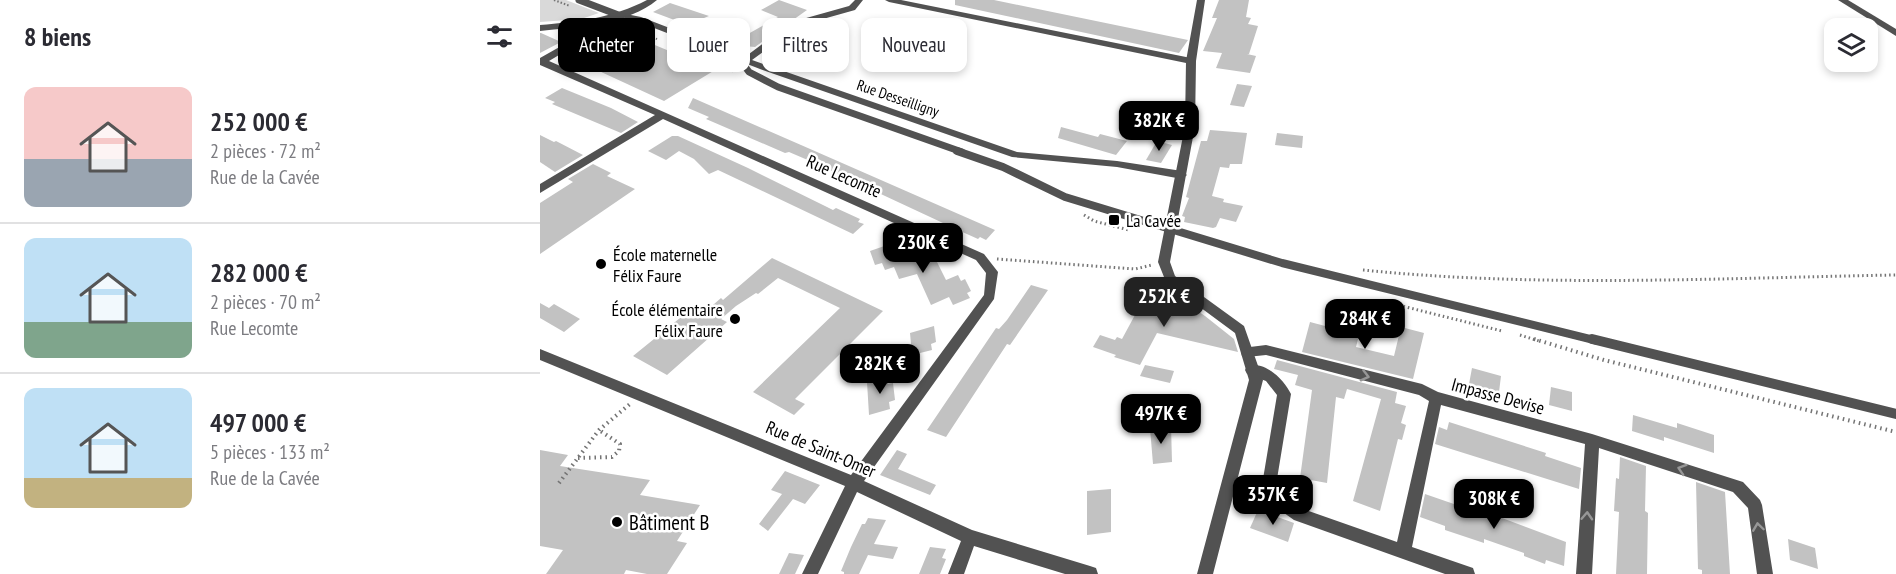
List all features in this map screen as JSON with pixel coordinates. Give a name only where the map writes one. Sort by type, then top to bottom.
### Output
[{"type":"street","points":[[610,18],[621,16],[653,0]]},
{"type":"street","points":[[750,53],[795,24],[852,9],[859,0]]},
{"type":"street","points":[[889,0],[1191,61]]},
{"type":"street","points":[[1201,0],[1191,61],[1190,126],[1164,262],[1170,279],[1240,330],[1256,380],[1205,574]]},
{"type":"street","points":[[1842,0],[1896,33]]},
{"type":"street","name":"Rue Desseilligny","points":[[621,16],[638,19],[667,30]]},
{"type":"street","points":[[540,28],[558,26]]},
{"type":"street","points":[[541,61],[558,51]]},
{"type":"street","name":"Rue Lecomte","points":[[541,61],[980,257]]},
{"type":"street","name":"Rue Desseilligny","points":[[750,61],[1016,155],[1117,164],[1182,175]]},
{"type":"street","points":[[540,189],[663,115]]},
{"type":"street","points":[[810,574],[854,483],[990,296],[992,272],[980,257]]},
{"type":"street","name":"Impasse Devise","points":[[1247,352],[1266,350],[1422,390],[1436,398],[1592,440],[1738,487],[1755,504],[1765,574]]},
{"type":"street","name":"Rue de Saint-Omer","points":[[540,354],[854,483],[970,537],[1090,574]]},
{"type":"street","points":[[1252,369],[1271,377],[1284,394],[1270,479],[1275,498],[1299,515],[1467,574]]},
{"type":"street","points":[[1403,551],[1436,398]]},
{"type":"street","points":[[1584,574],[1592,440]]},
{"type":"street","points":[[956,574],[970,537]]},
{"type":"lane","name":"Rue Desseilligny","points":[[579,0],[621,16]]},
{"type":"lane","points":[[749,72],[778,87],[1003,167],[1065,197],[1282,263],[1896,414]]},
{"type":"path","points":[[980,257],[1135,269],[1164,262]]},
{"type":"path","points":[[1352,269],[1442,278],[1521,281],[1896,275]]},
{"type":"path","points":[[1376,299],[1523,336],[1604,360],[1896,432]]},
{"type":"path","points":[[559,483],[599,430],[640,395]]},
{"type":"path","points":[[578,458],[612,457],[617,454],[620,444],[599,430]]},
{"type":"shaded area","points":[[540,0],[566,0],[599,13],[584,18],[558,18],[558,21],[540,22]]},
{"type":"building","points":[[779,0],[807,10],[796,18],[776,18],[778,17],[761,10]]},
{"type":"building","points":[[955,0],[994,0],[1188,40],[1179,53],[955,5]]},
{"type":"building","points":[[1219,0],[1249,0],[1246,17],[1251,18],[1248,24],[1258,26],[1249,54],[1247,54],[1256,56],[1250,73],[1216,68],[1222,53],[1203,51],[1217,18],[1212,18]]},
{"type":"building","points":[[670,3],[709,16],[669,18],[653,12]]},
{"type":"building","points":[[762,26],[762,42],[755,47],[750,47],[750,33]]},
{"type":"building","points":[[540,33],[558,41],[558,44],[540,53]]},
{"type":"building","points":[[655,45],[667,50],[667,72],[712,72],[664,101],[601,72],[655,72]]},
{"type":"building","points":[[1237,84],[1252,86],[1244,107],[1230,105]]},
{"type":"building","points":[[562,88],[638,122],[621,133],[552,104],[555,102],[545,98]]},
{"type":"building","points":[[693,98],[995,230],[986,240],[980,237],[978,239],[810,161],[789,152],[785,153],[706,119],[709,117],[688,108]]},
{"type":"building","points":[[1157,102],[1171,104],[1165,118],[1150,115]]},
{"type":"building","points":[[1061,127],[1098,137],[1100,134],[1127,141],[1116,155],[1058,138]]},
{"type":"building","points":[[1210,130],[1247,133],[1242,164],[1230,164],[1229,168],[1220,167],[1212,196],[1224,199],[1223,202],[1243,206],[1236,222],[1220,218],[1216,227],[1213,228],[1184,222],[1185,217],[1182,216],[1189,198],[1186,197],[1201,141],[1207,141]]},
{"type":"building","points":[[1277,133],[1303,136],[1302,148],[1275,145]]},
{"type":"building","points":[[540,135],[583,155],[555,172],[540,162]]},
{"type":"building","points":[[672,136],[678,136],[748,168],[833,210],[836,208],[860,219],[858,222],[864,224],[853,234],[718,170],[709,174],[694,159],[679,151],[666,160],[648,151]]},
{"type":"building","points":[[1157,141],[1172,145],[1161,163],[1146,160]]},
{"type":"building","points":[[593,164],[611,173],[607,176],[635,189],[540,254],[540,203],[573,182],[568,179]]},
{"type":"building","points":[[896,242],[905,261],[927,253],[929,258],[934,256],[946,280],[958,275],[961,281],[965,279],[971,291],[967,293],[970,298],[953,305],[949,297],[931,305],[917,274],[899,279],[894,267],[885,270],[882,263],[875,265],[870,251]]},
{"type":"building","points":[[772,258],[883,311],[795,399],[805,404],[794,415],[753,392],[840,308],[778,278],[721,319],[727,322],[667,375],[633,356],[696,305],[706,311],[721,298],[723,300]]},
{"type":"building","points":[[1031,285],[1048,290],[1010,345],[1007,344],[946,437],[927,430],[996,328],[999,329],[1007,320]]},
{"type":"building","points":[[1149,289],[1176,296],[1205,316],[1234,339],[1238,352],[1157,333],[1140,365],[1114,357],[1116,355],[1093,347],[1100,335],[1115,340],[1117,337],[1122,339]]},
{"type":"building","points":[[540,303],[549,308],[554,304],[580,319],[564,332],[540,318]]},
{"type":"building","points":[[1310,322],[1359,335],[1356,347],[1394,356],[1401,327],[1424,333],[1413,379],[1302,352]]},
{"type":"building","points":[[934,326],[936,342],[931,344],[932,350],[912,355],[910,333]]},
{"type":"building","points":[[1277,360],[1397,392],[1395,403],[1406,406],[1401,423],[1406,425],[1402,440],[1398,439],[1380,511],[1353,501],[1381,399],[1347,389],[1344,399],[1336,397],[1327,483],[1300,478],[1312,390],[1295,385],[1298,375],[1274,369]]},
{"type":"building","points":[[1145,365],[1174,371],[1170,383],[1140,376]]},
{"type":"building","points":[[1472,368],[1501,376],[1499,392],[1469,384]]},
{"type":"building","points":[[888,376],[888,384],[893,383],[895,400],[889,402],[890,409],[869,415],[867,382]]},
{"type":"building","points":[[1551,387],[1572,392],[1572,411],[1549,405]]},
{"type":"building","points":[[1633,415],[1677,428],[1677,423],[1714,435],[1714,453],[1664,437],[1664,441],[1632,431]]},
{"type":"building","points":[[1449,422],[1546,453],[1545,456],[1581,468],[1579,489],[1435,444],[1439,427],[1447,430]]},
{"type":"building","points":[[1171,426],[1172,462],[1153,464],[1150,428]]},
{"type":"building","name":"Bâtiment B","points":[[540,450],[568,455],[560,466],[650,480],[640,495],[700,505],[677,541],[687,543],[667,574],[647,574],[626,570],[624,574],[546,574],[563,550],[540,546]]},
{"type":"building","points":[[897,450],[907,454],[898,469],[936,485],[930,495],[880,475]]},
{"type":"building","points":[[1620,457],[1646,466],[1647,574],[1616,574],[1619,512],[1614,511]]},
{"type":"building","points":[[785,471],[820,485],[805,504],[793,499],[768,531],[759,524],[782,494],[771,490]]},
{"type":"building","points":[[1696,482],[1725,492],[1730,574],[1702,574],[1702,570],[1698,569]]},
{"type":"building","points":[[1111,489],[1111,532],[1087,535],[1087,491]]},
{"type":"building","points":[[1425,494],[1477,512],[1478,509],[1566,542],[1564,566],[1546,560],[1545,564],[1524,556],[1524,553],[1484,539],[1484,543],[1445,530],[1445,526],[1420,517]]},
{"type":"building","points":[[1258,510],[1294,523],[1288,542],[1250,528]]},
{"type":"building","points":[[868,518],[886,520],[874,544],[898,547],[893,559],[868,555],[859,574],[844,574],[841,571],[851,547],[862,524],[865,524]]},
{"type":"building","points":[[1788,539],[1815,548],[1818,569],[1790,560]]},
{"type":"building","points":[[930,547],[946,549],[942,558],[946,559],[940,574],[919,574]]},
{"type":"building","points":[[789,553],[804,555],[795,574],[779,574]]},
{"type":"place","name":"La Cavée","points":[[1114,220]]},
{"type":"place","name":"École maternelle Félix Faure","points":[[601,264]]},
{"type":"place","name":"École élémentaire Félix Faure","points":[[735,319]]},
{"type":"place","name":"Bâtiment B","points":[[617,522]]}]
